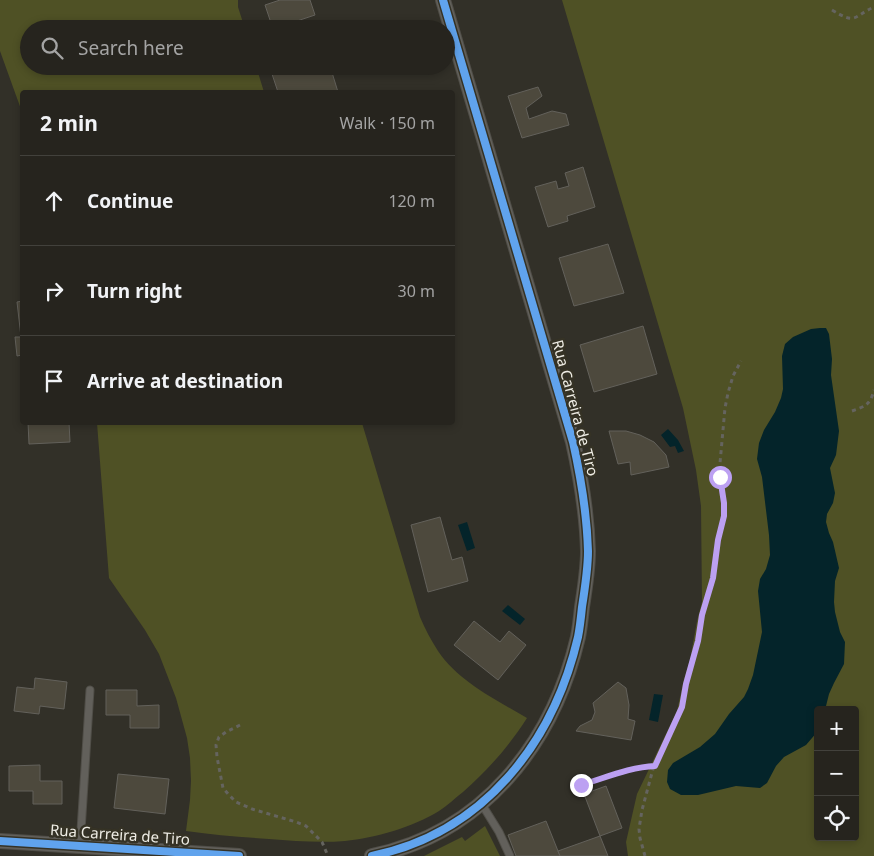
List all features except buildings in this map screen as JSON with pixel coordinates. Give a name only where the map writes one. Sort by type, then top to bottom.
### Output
[{"type":"street","name":"Rua Carreira de Tiro","points":[[443,0],[449,20]]},
{"type":"street","name":"Rua Carreira de Tiro","points":[[372,856],[403,848],[452,825],[481,803],[520,764],[548,721],[563,686],[578,635],[586,577],[588,551],[585,505],[573,442],[455,41]]},
{"type":"street","name":"Rua Carreira de Tiro","points":[[0,842],[239,856]]},
{"type":"lane","points":[[80,846],[90,690]]},
{"type":"lane","points":[[481,803],[499,832],[510,856]]},
{"type":"path","points":[[832,10],[848,19],[857,18],[874,6]]},
{"type":"path","points":[[645,856],[639,829],[642,810],[655,766],[682,707],[686,684],[698,641],[702,615],[713,578],[718,540],[724,516],[720,464],[725,408],[733,376],[741,361]]},
{"type":"path","points":[[852,411],[867,405],[871,400],[874,390]]},
{"type":"path","points":[[240,725],[219,737],[216,746],[223,788],[236,802],[306,826],[322,842],[328,856]]},
{"type":"path","points":[[581,785],[645,766],[655,766]]},
{"type":"green space","points":[[0,0],[238,0],[242,20],[20,20],[20,75],[259,75],[263,90],[20,90],[20,106],[0,51]]},
{"type":"green space","points":[[562,0],[874,0],[874,856],[628,856],[626,842],[637,794],[677,711],[702,602],[701,506],[696,470],[683,408]]},
{"type":"green space","points":[[97,425],[363,425],[420,617],[431,639],[438,651],[456,672],[490,697],[527,718],[498,757],[463,792],[429,817],[406,827],[369,837],[345,841],[317,842],[238,837],[186,831],[190,800],[190,758],[187,738],[176,698],[159,654],[109,578]]},
{"type":"green space","points":[[485,826],[500,856],[424,856],[462,837],[465,841]]},
{"type":"water","points":[[826,328],[829,334],[832,359],[831,375],[839,431],[836,455],[830,468],[835,493],[826,522],[839,568],[835,581],[834,602],[840,632],[845,642],[844,664],[829,694],[826,706],[814,706],[814,736],[806,745],[784,757],[776,766],[767,783],[760,788],[736,786],[698,795],[681,795],[670,789],[667,782],[668,770],[673,763],[700,747],[715,734],[744,697],[753,675],[762,632],[758,591],[760,579],[766,569],[770,555],[762,477],[757,459],[759,443],[781,398],[783,389],[782,356],[785,344],[793,337],[811,329]]},
{"type":"water","points":[[668,429],[678,440],[684,451],[678,453],[675,446],[670,447],[661,435]]},
{"type":"water","points":[[467,522],[475,548],[467,551],[458,525]]},
{"type":"water","points":[[508,605],[525,619],[520,625],[502,611]]},
{"type":"water","points":[[654,694],[663,695],[658,722],[649,720]]},
{"type":"cycle path","points":[[443,0],[449,20]]},
{"type":"cycle path","points":[[372,856],[412,844],[448,827],[479,805],[507,778],[531,747],[551,713],[567,676],[579,633],[586,579],[588,551],[585,510],[573,442],[455,41]]},
{"type":"cycle path","points":[[0,841],[239,856]]},
{"type":"route","points":[[581,785],[645,766],[655,766],[669,736],[682,707],[686,684],[698,641],[702,615],[716,564],[718,540],[724,516],[720,477]]}]
